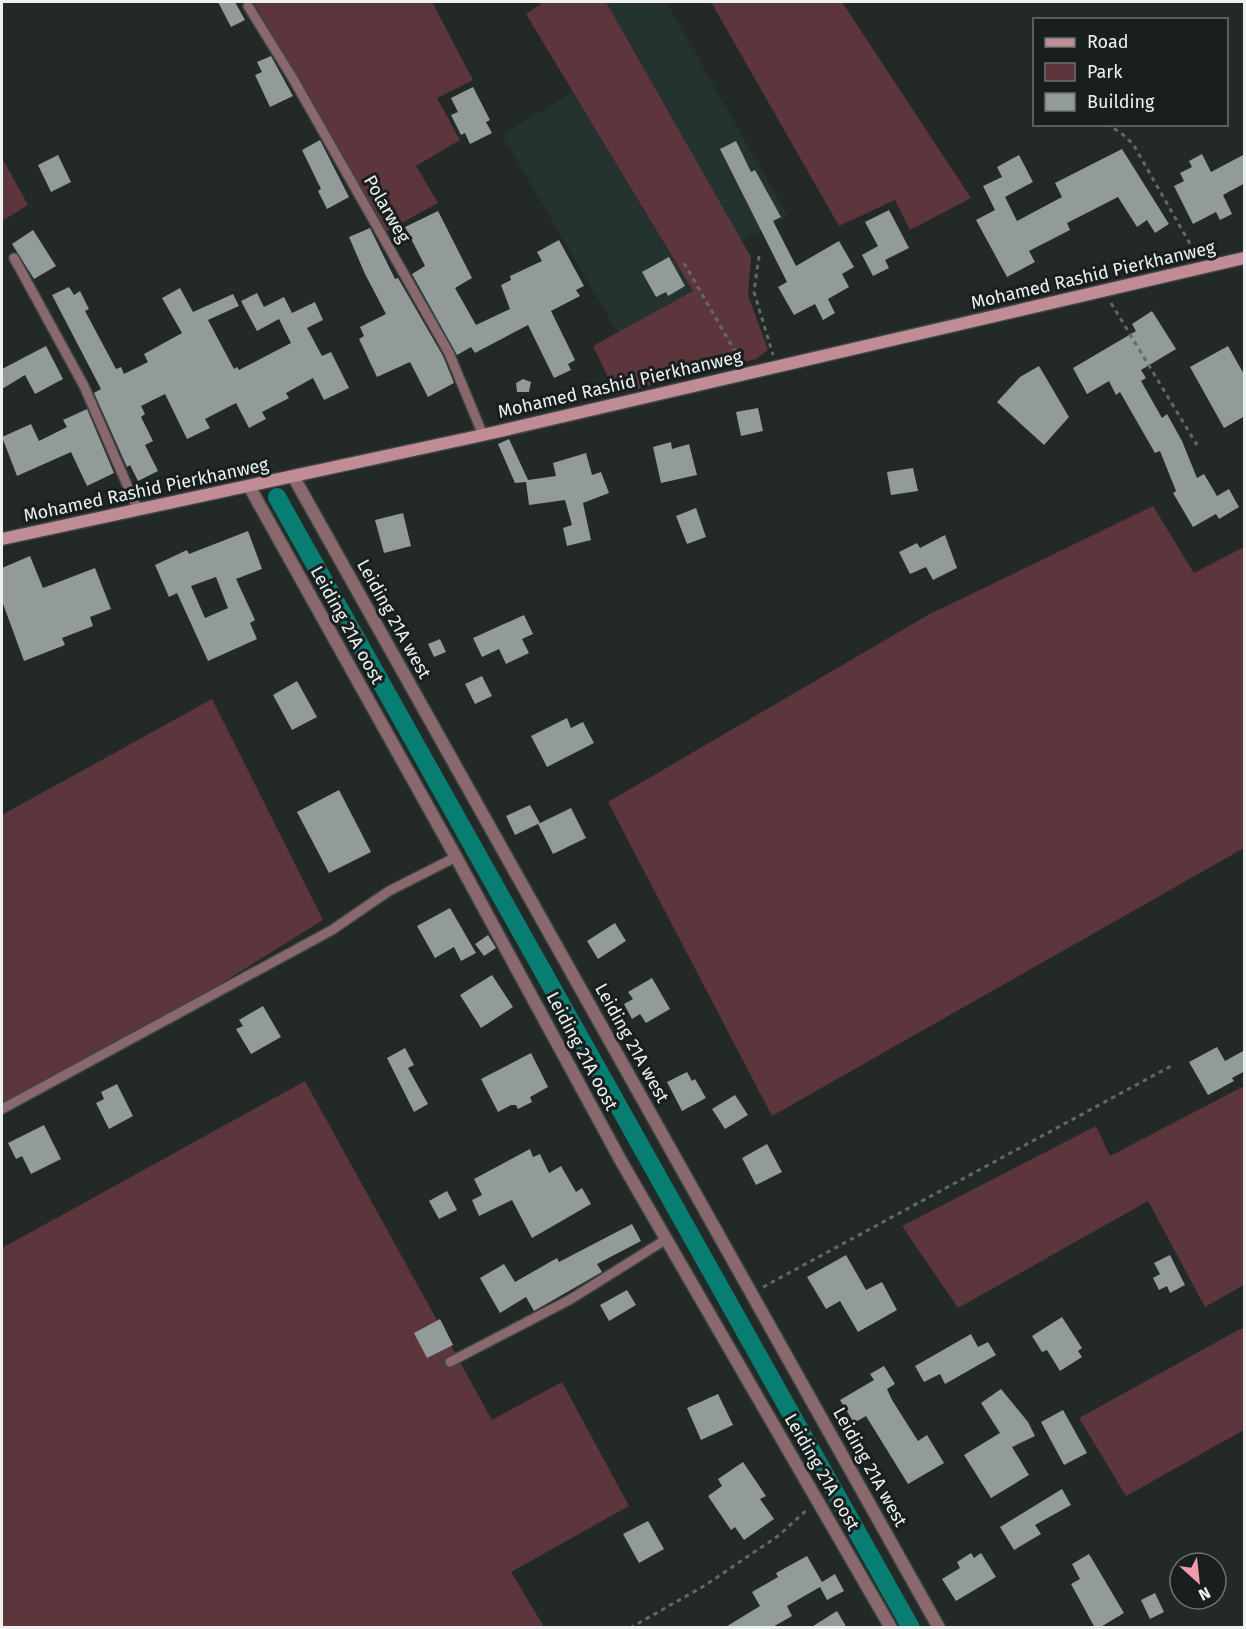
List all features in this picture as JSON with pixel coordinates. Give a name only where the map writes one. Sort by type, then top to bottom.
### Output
[{"type":"street","name":"Mohamed Rashid Pierkhanweg","points":[[2,539],[483,435],[776,365],[1245,258]]},
{"type":"street","name":"Leiding 21A west","points":[[293,476],[939,1628]]},
{"type":"street","name":"Leiding 21A oost","points":[[249,486],[456,857],[665,1240],[818,1499],[891,1628]]},
{"type":"lane","name":"Polarweg","points":[[248,6],[298,87],[449,353],[483,435]]},
{"type":"lane","points":[[14,258],[84,386],[138,510]]},
{"type":"lane","points":[[2,1109],[332,930],[389,891],[456,857]]},
{"type":"lane","points":[[450,1362],[571,1299],[665,1240]]},
{"type":"path","points":[[1110,126],[1133,144],[1189,242],[1199,269]]},
{"type":"path","points":[[759,255],[754,292],[776,365]]},
{"type":"path","points":[[684,263],[747,372]]},
{"type":"path","points":[[1104,292],[1197,445]]},
{"type":"path","points":[[752,1294],[1173,1065]]},
{"type":"path","points":[[630,1628],[704,1586],[800,1518],[818,1499]]},
{"type":"shaded area","points":[[606,2],[666,2],[788,216],[741,241]]},
{"type":"shaded area","points":[[573,92],[693,292],[618,333],[502,135]]},
{"type":"green space","points":[[253,2],[432,2],[473,80],[437,98],[460,140],[416,166],[438,203],[385,232]]},
{"type":"green space","points":[[539,2],[606,2],[751,257],[748,295],[768,350],[756,359],[616,394],[593,346],[693,291],[526,14],[541,4]]},
{"type":"green space","points":[[711,2],[842,2],[971,198],[910,230],[895,200],[839,226]]},
{"type":"green space","points":[[2,158],[28,205],[2,221]]},
{"type":"green space","points":[[1153,506],[1194,573],[1244,547],[1244,848],[772,1116],[608,802],[928,615]]},
{"type":"green space","points":[[212,699],[323,920],[190,1003],[2,1104],[2,815]]},
{"type":"green space","points":[[305,1081],[492,1420],[562,1382],[629,1506],[511,1572],[544,1627],[2,1627],[2,1248]]},
{"type":"green space","points":[[1244,1086],[1244,1285],[1205,1307],[1148,1201],[958,1308],[902,1226],[1096,1126],[1110,1156]]},
{"type":"green space","points":[[1244,1327],[1244,1430],[1126,1496],[1079,1418]]},
{"type":"building","points":[[218,2],[235,2],[245,20],[231,27]]},
{"type":"building","points":[[271,56],[293,96],[270,107],[255,75],[262,72],[257,62]]},
{"type":"building","points":[[473,87],[490,120],[486,122],[492,133],[470,144],[465,133],[461,135],[451,115],[458,112],[451,98]]},
{"type":"building","points":[[320,140],[349,197],[327,209],[318,191],[321,189],[302,150]]},
{"type":"building","points":[[736,141],[751,172],[755,170],[781,217],[773,221],[796,266],[839,241],[854,267],[842,274],[849,287],[828,299],[835,313],[823,320],[815,304],[794,315],[778,287],[787,282],[720,149]]},
{"type":"building","points":[[1122,149],[1169,224],[1155,233],[1147,220],[1137,227],[1118,197],[1067,223],[1070,230],[1029,251],[1035,262],[1007,277],[976,220],[995,210],[983,186],[1002,177],[997,167],[1019,155],[1033,182],[1005,197],[1017,221],[1062,197],[1055,183]]},
{"type":"building","points":[[1202,154],[1211,172],[1245,154],[1245,183],[1223,195],[1232,214],[1220,220],[1216,212],[1193,224],[1174,186],[1184,181],[1180,173],[1192,167],[1189,161]]},
{"type":"building","points":[[58,155],[71,182],[51,192],[38,165]]},
{"type":"building","points":[[889,210],[909,248],[885,260],[889,268],[873,276],[862,255],[878,246],[865,222]]},
{"type":"building","points":[[438,211],[472,278],[455,288],[476,325],[510,309],[501,285],[511,280],[510,276],[542,261],[537,252],[559,240],[584,286],[576,290],[580,296],[551,311],[575,360],[568,364],[571,370],[554,378],[528,325],[475,353],[471,347],[457,355],[412,274],[425,266],[405,227]]},
{"type":"building","points":[[370,228],[395,279],[398,278],[443,356],[454,383],[428,397],[410,362],[377,377],[359,339],[364,336],[360,327],[386,314],[349,237]]},
{"type":"building","points":[[33,230],[56,266],[34,279],[12,244]]},
{"type":"building","points":[[669,257],[685,286],[668,296],[666,292],[656,297],[642,272]]},
{"type":"building","points":[[69,287],[74,295],[80,291],[89,309],[85,311],[116,369],[121,367],[124,374],[148,362],[144,354],[182,333],[162,298],[180,288],[193,312],[233,294],[239,306],[208,320],[234,369],[237,367],[239,370],[291,343],[279,319],[257,331],[241,301],[257,293],[264,307],[284,297],[292,313],[315,302],[323,320],[307,328],[322,356],[331,352],[349,388],[324,400],[313,378],[286,393],[289,398],[262,412],[266,419],[249,428],[236,403],[205,419],[210,428],[187,439],[165,394],[141,406],[145,414],[141,417],[153,441],[145,445],[158,471],[138,481],[130,465],[127,467],[94,393],[101,389],[52,295]]},
{"type":"building","points":[[1152,311],[1176,349],[1141,370],[1146,378],[1141,381],[1162,418],[1167,414],[1182,441],[1197,478],[1204,474],[1217,496],[1229,489],[1239,507],[1219,519],[1216,514],[1193,527],[1173,493],[1176,491],[1160,451],[1155,453],[1120,392],[1116,395],[1109,381],[1087,394],[1073,368],[1136,331],[1132,324]]},
{"type":"building","points":[[46,346],[63,379],[35,394],[25,375],[2,389],[2,369]]},
{"type":"building","points":[[1228,346],[1245,376],[1245,416],[1224,428],[1190,367]]},
{"type":"building","points":[[1039,366],[1069,417],[1044,445],[997,402],[1020,377]]},
{"type":"building","points":[[523,379],[531,382],[529,392],[517,392],[516,383]]},
{"type":"building","points":[[758,408],[763,431],[741,436],[736,412]]},
{"type":"building","points":[[87,409],[114,473],[87,486],[71,452],[17,476],[2,437],[31,424],[39,441],[67,427],[63,420]]},
{"type":"building","points":[[509,439],[528,480],[556,476],[553,463],[586,453],[592,475],[601,472],[609,493],[583,503],[591,540],[567,546],[563,528],[572,525],[565,500],[529,505],[526,482],[515,483],[498,444]]},
{"type":"building","points":[[671,442],[672,449],[689,444],[697,475],[661,483],[653,447]]},
{"type":"building","points":[[913,468],[918,491],[891,495],[887,472]]},
{"type":"building","points":[[696,508],[706,537],[687,544],[676,516]]},
{"type":"building","points":[[403,513],[411,546],[384,553],[375,520]]},
{"type":"building","points":[[248,531],[262,569],[236,579],[255,620],[250,623],[257,639],[208,661],[177,593],[169,597],[155,565],[187,550],[189,554]],"holes":[[[216,577],[228,608],[205,618],[191,586]]]},
{"type":"building","points":[[945,535],[957,568],[933,580],[926,567],[910,574],[899,552],[917,543],[920,548]]},
{"type":"building","points":[[30,556],[43,588],[95,568],[111,609],[90,617],[93,626],[62,638],[65,645],[24,661],[2,601],[2,568]]},
{"type":"building","points":[[524,615],[533,634],[522,639],[529,653],[506,664],[499,649],[482,657],[473,638]]},
{"type":"building","points":[[440,639],[446,652],[434,657],[428,644]]},
{"type":"building","points":[[482,676],[492,696],[475,704],[465,684]]},
{"type":"building","points":[[297,681],[317,717],[292,730],[273,695]]},
{"type":"building","points":[[567,718],[571,728],[583,722],[594,743],[547,767],[531,736]]},
{"type":"building","points":[[339,790],[371,852],[329,873],[297,812]]},
{"type":"building","points":[[530,805],[540,823],[515,835],[506,816]]},
{"type":"building","points":[[571,808],[586,838],[553,854],[538,824]]},
{"type":"building","points":[[450,908],[476,953],[461,961],[454,947],[435,958],[417,926]]},
{"type":"building","points":[[615,923],[626,941],[598,959],[587,941]]},
{"type":"building","points":[[488,935],[496,948],[484,956],[475,944]]},
{"type":"building","points":[[492,975],[513,1007],[481,1028],[460,995]]},
{"type":"building","points":[[652,978],[670,1009],[646,1023],[640,1014],[632,1019],[624,1004],[633,999],[628,992]]},
{"type":"building","points":[[263,1006],[281,1037],[251,1054],[236,1029],[243,1026],[239,1020]]},
{"type":"building","points":[[1217,1047],[1225,1061],[1245,1050],[1245,1071],[1232,1078],[1234,1081],[1208,1095],[1189,1062]]},
{"type":"building","points":[[405,1048],[414,1065],[408,1068],[428,1104],[414,1112],[387,1058]]},
{"type":"building","points":[[531,1053],[548,1087],[530,1097],[532,1102],[518,1109],[516,1105],[511,1105],[498,1112],[481,1079]]},
{"type":"building","points":[[687,1072],[692,1081],[695,1079],[706,1098],[682,1111],[667,1082]]},
{"type":"building","points":[[117,1084],[133,1116],[109,1129],[96,1103],[104,1099],[101,1092]]},
{"type":"building","points":[[735,1095],[748,1115],[725,1129],[712,1109]]},
{"type":"building","points":[[44,1125],[61,1159],[31,1174],[22,1156],[16,1159],[8,1143]]},
{"type":"building","points":[[767,1144],[782,1172],[756,1185],[742,1158]]},
{"type":"building","points":[[530,1149],[533,1157],[540,1154],[549,1173],[561,1166],[576,1192],[582,1188],[591,1204],[532,1238],[512,1200],[479,1216],[472,1200],[482,1195],[474,1179]]},
{"type":"building","points":[[447,1191],[457,1210],[439,1219],[429,1201]]},
{"type":"building","points":[[632,1224],[641,1241],[597,1264],[602,1272],[534,1311],[526,1297],[500,1313],[480,1278],[504,1264],[515,1282],[557,1258],[559,1262]]},
{"type":"building","points":[[846,1255],[866,1290],[882,1282],[897,1310],[858,1332],[840,1301],[826,1309],[807,1277]]},
{"type":"building","points":[[1170,1255],[1185,1285],[1170,1293],[1167,1286],[1159,1290],[1153,1278],[1160,1274],[1154,1263]]},
{"type":"building","points":[[627,1290],[636,1305],[609,1321],[600,1305]]},
{"type":"building","points":[[1062,1317],[1082,1348],[1078,1351],[1082,1357],[1060,1371],[1047,1350],[1042,1352],[1032,1336]]},
{"type":"building","points":[[440,1319],[453,1345],[427,1358],[414,1333]]},
{"type":"building","points":[[971,1334],[978,1347],[988,1342],[996,1355],[945,1384],[940,1374],[924,1382],[915,1366]]},
{"type":"building","points":[[884,1366],[895,1384],[887,1389],[892,1400],[918,1441],[927,1435],[944,1463],[908,1484],[866,1416],[854,1423],[840,1400],[874,1380],[870,1374]]},
{"type":"building","points":[[1001,1389],[1028,1422],[1035,1436],[1012,1447],[1029,1475],[991,1498],[964,1455],[1000,1433],[981,1403]]},
{"type":"building","points":[[718,1394],[733,1425],[701,1440],[687,1408]]},
{"type":"building","points":[[1063,1410],[1087,1453],[1064,1465],[1041,1422]]},
{"type":"building","points":[[743,1462],[766,1496],[760,1499],[774,1519],[744,1540],[735,1527],[731,1530],[708,1496],[722,1486],[718,1479]]},
{"type":"building","points":[[1062,1489],[1071,1505],[1035,1525],[1041,1534],[1014,1550],[1000,1527]]},
{"type":"building","points":[[648,1521],[664,1549],[639,1563],[623,1534]]},
{"type":"building","points":[[971,1553],[974,1558],[981,1553],[996,1577],[956,1601],[942,1579],[960,1568],[957,1562]]},
{"type":"building","points":[[1089,1554],[1124,1613],[1099,1628],[1095,1628],[1071,1584],[1080,1579],[1072,1564]]},
{"type":"building","points":[[807,1556],[822,1582],[835,1574],[844,1591],[827,1600],[820,1587],[787,1606],[792,1616],[771,1628],[724,1628],[760,1606],[752,1592],[778,1577],[776,1573]]},
{"type":"building","points":[[1155,1593],[1164,1612],[1150,1619],[1141,1600]]},
{"type":"building","points":[[837,1611],[847,1628],[810,1628]]},
{"type":"waterway","points":[[277,497],[911,1628]]}]
